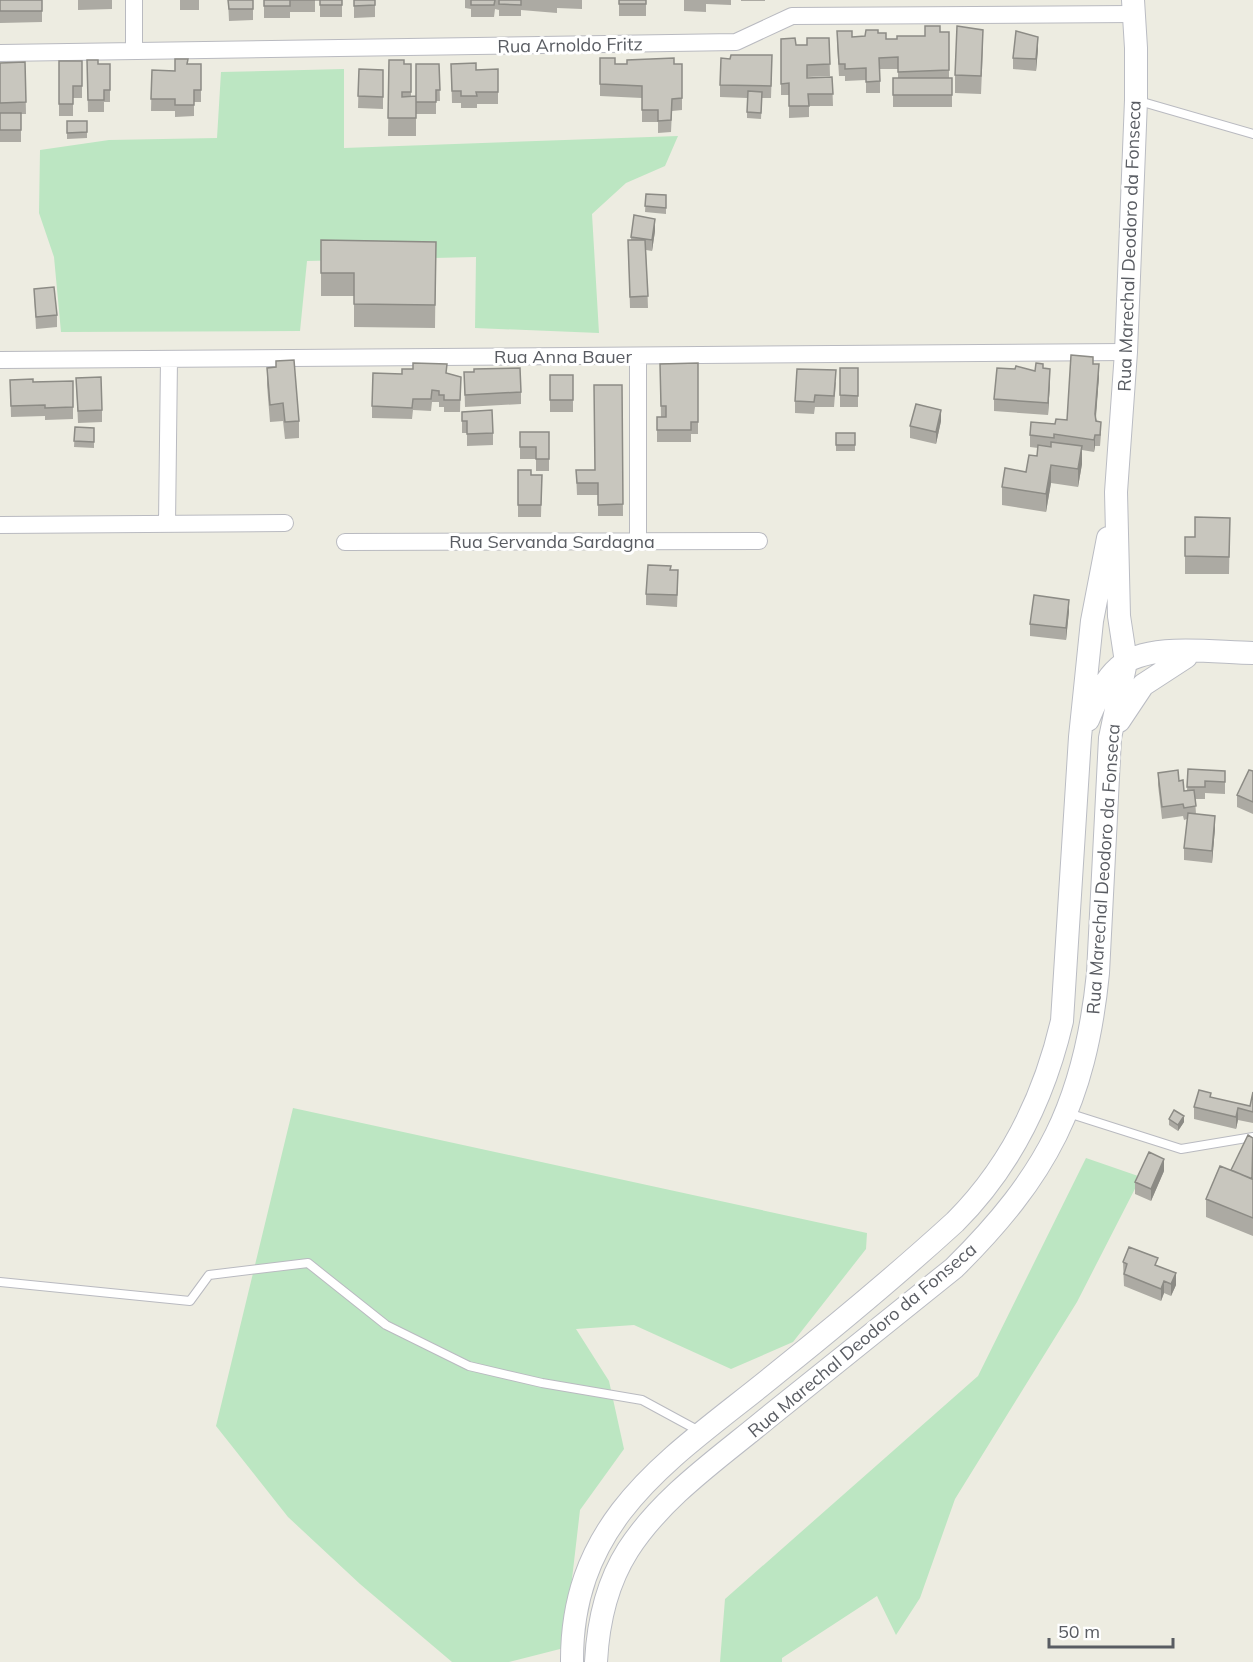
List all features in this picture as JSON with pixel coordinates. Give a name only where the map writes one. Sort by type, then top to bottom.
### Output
[{"type":"main road","name":"Rua Marechal Deodoro da Fonseca","points":[[596,1662],[603,1608],[614,1577],[628,1549],[655,1515],[722,1455],[954,1268],[981,1241],[1011,1209],[1036,1173],[1067,1113],[1080,1077],[1094,1011],[1110,738],[1125,662],[1119,616],[1116,492],[1126,352],[1136,100],[1133,7]]},
{"type":"main road","name":"Rua Marechal Deodoro da Fonseca","points":[[572,1662],[577,1601],[586,1569],[620,1511],[645,1483],[702,1432],[923,1252],[980,1198],[1038,1101],[1051,1066],[1062,1021],[1080,737],[1092,621],[1116,492]]},
{"type":"main road","points":[[1119,616],[1134,633],[1164,651]]},
{"type":"main road","points":[[1092,621],[1102,641],[1125,662],[1144,668],[1210,653]]},
{"type":"main road","points":[[1080,737],[1100,694],[1117,668],[1139,655],[1164,651],[1253,653]]},
{"type":"main road","points":[[1110,738],[1130,702],[1143,685],[1186,657]]},
{"type":"main road","points":[[1038,1101],[1067,1113]]},
{"type":"main road","points":[[702,1432],[722,1455]]},
{"type":"street","points":[[134,0],[134,51]]},
{"type":"street","name":"Rua Arnoldo Fritz","points":[[0,53],[736,42],[792,16],[1133,7]]},
{"type":"street","name":"Rua Anna Bauer","points":[[0,360],[1126,352]]},
{"type":"street","points":[[638,356],[638,541]]},
{"type":"street","points":[[167,524],[169,359]]},
{"type":"street","points":[[0,525],[285,523]]},
{"type":"street","name":"Rua Servanda Sardagna","points":[[345,542],[759,541]]},
{"type":"lane","points":[[1136,100],[1253,134]]},
{"type":"lane","points":[[1067,1113],[1181,1149],[1253,1137]]},
{"type":"lane","points":[[0,1282],[190,1301],[208,1275],[308,1263],[386,1325],[469,1366],[542,1383],[642,1400],[702,1432]]},
{"type":"green space","points":[[344,69],[344,148],[678,136],[665,166],[626,183],[592,214],[599,333],[475,328],[476,257],[307,261],[300,331],[61,332],[54,257],[39,213],[40,150],[109,140],[217,138],[221,72]]},
{"type":"green space","points":[[293,1108],[867,1233],[866,1249],[793,1342],[731,1369],[634,1325],[576,1329],[609,1381],[624,1449],[580,1510],[564,1648],[509,1662],[452,1662],[360,1584],[288,1517],[216,1426]]},
{"type":"green space","points":[[1086,1158],[1141,1177],[1077,1302],[955,1499],[920,1598],[896,1635],[877,1596],[782,1658],[782,1662],[720,1662],[725,1599],[978,1376]]},
{"type":"building","points":[[0,0],[42,0],[42,11],[0,11]]},
{"type":"building","points":[[228,0],[253,0],[253,9],[229,9]]},
{"type":"building","points":[[264,0],[290,0],[290,6],[264,6]]},
{"type":"building","points":[[320,0],[342,0],[342,5],[320,5]]},
{"type":"building","points":[[354,0],[375,0],[375,5],[354,6]]},
{"type":"building","points":[[471,0],[495,0],[494,5],[471,5]]},
{"type":"building","points":[[499,0],[521,0],[521,5],[499,4]]},
{"type":"building","points":[[619,0],[646,0],[646,4],[619,4]]},
{"type":"building","points":[[925,26],[940,26],[940,32],[949,32],[949,70],[898,72],[898,57],[879,58],[880,81],[866,82],[866,68],[845,69],[845,64],[839,64],[837,31],[852,31],[852,37],[865,36],[866,30],[878,30],[878,33],[886,33],[886,39],[897,39],[897,36],[925,36]]},
{"type":"building","points":[[957,26],[983,30],[981,76],[955,75]]},
{"type":"building","points":[[1016,31],[1038,37],[1036,59],[1013,58]]},
{"type":"building","points":[[795,38],[796,45],[807,45],[807,38],[829,38],[830,64],[807,65],[807,78],[832,77],[833,94],[808,94],[809,106],[789,106],[789,83],[781,84],[781,39]]},
{"type":"building","points":[[731,55],[772,55],[771,86],[720,85],[721,58],[730,59]]},
{"type":"building","points":[[600,58],[615,58],[615,64],[627,64],[627,60],[674,58],[674,64],[682,64],[682,98],[672,99],[671,120],[658,121],[658,110],[642,110],[642,86],[600,84]]},
{"type":"building","points":[[175,59],[188,59],[187,64],[201,64],[201,90],[194,90],[194,105],[175,105],[175,99],[151,99],[152,70],[175,71]]},
{"type":"building","points":[[87,60],[98,60],[98,64],[110,64],[110,90],[104,90],[104,100],[88,100]]},
{"type":"building","points":[[389,60],[404,60],[404,64],[411,64],[411,92],[402,92],[402,97],[416,96],[416,118],[388,118]]},
{"type":"building","points":[[59,61],[82,61],[82,86],[73,86],[73,104],[59,104]]},
{"type":"building","points":[[25,62],[26,102],[0,103],[0,63]]},
{"type":"building","points":[[476,63],[476,70],[498,69],[498,92],[476,92],[477,96],[461,96],[461,91],[452,91],[451,64]]},
{"type":"building","points":[[416,64],[439,64],[440,90],[436,90],[436,102],[416,102]]},
{"type":"building","points":[[359,69],[383,70],[383,97],[358,96]]},
{"type":"building","points":[[893,78],[952,78],[952,95],[893,95]]},
{"type":"building","points":[[748,91],[762,92],[761,113],[747,112]]},
{"type":"building","points":[[0,113],[21,113],[21,130],[0,130]]},
{"type":"building","points":[[67,121],[87,121],[87,132],[67,133]]},
{"type":"building","points":[[646,194],[666,195],[666,208],[645,206]]},
{"type":"building","points":[[634,215],[655,219],[652,240],[631,237]]},
{"type":"building","points":[[321,240],[436,242],[435,305],[354,304],[354,273],[321,273]]},
{"type":"building","points":[[628,240],[645,240],[648,296],[630,297]]},
{"type":"building","points":[[54,287],[57,315],[36,317],[34,289]]},
{"type":"building","points":[[1071,355],[1093,357],[1093,364],[1099,364],[1095,414],[1096,421],[1101,422],[1100,435],[1095,435],[1094,440],[1054,434],[1054,438],[1030,435],[1031,422],[1055,424],[1056,419],[1067,420]]},
{"type":"building","points":[[294,360],[299,421],[285,422],[283,403],[270,405],[267,368],[276,367],[276,361]]},
{"type":"building","points":[[413,363],[447,364],[446,373],[461,377],[460,400],[444,400],[444,395],[439,395],[439,391],[432,390],[431,399],[413,399],[412,408],[372,406],[373,373],[402,374],[402,369],[413,369]]},
{"type":"building","points":[[698,363],[698,422],[691,422],[691,430],[657,430],[657,417],[666,417],[666,406],[661,406],[660,364]]},
{"type":"building","points":[[1036,363],[1043,364],[1043,368],[1050,369],[1048,403],[994,399],[997,368],[1015,369],[1016,366],[1035,371]]},
{"type":"building","points":[[520,368],[521,392],[465,395],[464,372],[474,372],[474,369]]},
{"type":"building","points":[[840,368],[858,368],[858,396],[840,395]]},
{"type":"building","points":[[797,369],[836,370],[834,396],[815,395],[814,402],[795,401]]},
{"type":"building","points":[[550,375],[573,375],[573,400],[550,400]]},
{"type":"building","points":[[101,377],[102,410],[78,411],[76,378]]},
{"type":"building","points":[[33,379],[33,382],[73,381],[73,407],[11,406],[10,380]]},
{"type":"building","points":[[594,385],[622,385],[623,504],[598,505],[598,483],[577,483],[576,470],[595,470]]},
{"type":"building","points":[[916,404],[941,410],[936,432],[910,426]]},
{"type":"building","points":[[492,410],[493,433],[467,434],[467,421],[462,421],[462,412]]},
{"type":"building","points":[[75,427],[94,428],[94,442],[74,441]]},
{"type":"building","points":[[520,432],[549,432],[549,459],[536,459],[536,447],[520,447]]},
{"type":"building","points":[[836,433],[855,433],[855,445],[836,445]]},
{"type":"building","points":[[1051,442],[1082,446],[1078,469],[1051,465],[1046,494],[1002,487],[1005,468],[1026,472],[1029,455],[1037,456],[1038,445],[1051,447]]},
{"type":"building","points":[[518,470],[531,470],[531,475],[542,475],[541,505],[518,505]]},
{"type":"building","points":[[1195,517],[1230,518],[1229,557],[1185,556],[1185,537],[1195,537]]},
{"type":"building","points":[[648,565],[671,566],[670,570],[678,570],[677,595],[646,594]]},
{"type":"building","points":[[1034,595],[1069,600],[1066,628],[1030,624]]},
{"type":"building","points":[[1188,769],[1225,771],[1225,782],[1205,781],[1205,787],[1187,787]]},
{"type":"building","points":[[1178,770],[1179,781],[1183,780],[1184,791],[1194,790],[1196,806],[1184,808],[1183,804],[1162,807],[1158,773]]},
{"type":"building","points":[[1249,770],[1253,771],[1253,802],[1237,795]]},
{"type":"building","points":[[1188,813],[1215,816],[1212,851],[1184,848]]},
{"type":"building","points":[[1199,1090],[1211,1093],[1210,1097],[1250,1106],[1253,1092],[1253,1112],[1238,1108],[1236,1117],[1194,1107]]},
{"type":"building","points":[[1174,1110],[1184,1116],[1178,1125],[1169,1119]]},
{"type":"building","points":[[1248,1135],[1253,1138],[1252,1179],[1231,1170]]},
{"type":"building","points":[[1149,1152],[1164,1159],[1151,1189],[1135,1182]]},
{"type":"building","points":[[1220,1166],[1253,1179],[1253,1218],[1206,1199]]},
{"type":"building","points":[[1129,1247],[1158,1258],[1155,1265],[1176,1273],[1171,1284],[1164,1281],[1161,1289],[1124,1274],[1127,1264],[1123,1262]]}]
